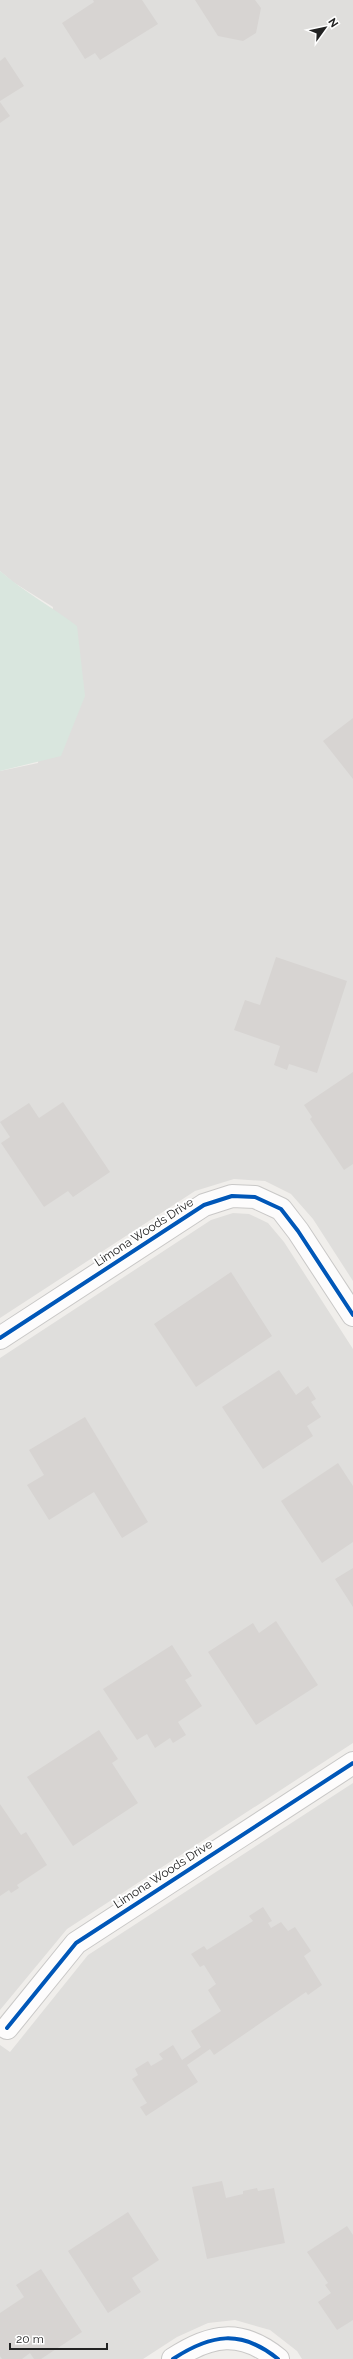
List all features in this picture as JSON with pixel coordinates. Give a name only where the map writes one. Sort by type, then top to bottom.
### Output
[{"type":"street","name":"Limona Woods Drive","points":[[0,1338],[204,1205],[232,1196],[256,1196],[280,1209],[298,1231],[353,1315]]},
{"type":"street","name":"Limona Woods Drive","points":[[7,2028],[76,1943],[353,1763]]},
{"type":"street","points":[[173,2359],[209,2340],[235,2337],[262,2346],[278,2359]]},
{"type":"shaded area","points":[[0,0],[353,0],[353,1281],[313,1219],[291,1194],[265,1181],[234,1179],[195,1191],[0,1318],[0,771],[38,763],[53,607],[13,582],[0,571]]},
{"type":"shaded area","points":[[0,571],[77,626],[85,696],[61,756],[0,771]]},
{"type":"shaded area","points":[[233,1213],[249,1214],[268,1223],[284,1242],[353,1349],[353,1743],[67,1929],[0,2010],[0,1358],[211,1220]]},
{"type":"shaded area","points":[[353,1783],[353,2359],[302,2359],[297,2351],[270,2330],[235,2320],[208,2323],[177,2337],[143,2359],[0,2359],[0,2045],[10,2052],[88,1955]]},
{"type":"building","points":[[93,0],[142,0],[158,24],[100,60],[95,53],[85,59],[62,23],[94,2]]},
{"type":"building","points":[[195,0],[255,0],[261,8],[256,33],[243,41],[218,36]]},
{"type":"building","points":[[5,57],[24,86],[0,101],[0,61]]},
{"type":"building","points":[[0,102],[10,116],[0,123]]},
{"type":"building","points":[[353,718],[353,779],[323,741]]},
{"type":"building","points":[[276,957],[347,981],[317,1073],[289,1064],[287,1070],[274,1065],[280,1046],[234,1030],[245,1000],[260,1005]]},
{"type":"building","points":[[353,1072],[353,1164],[344,1170],[310,1119],[312,1117],[304,1105]]},
{"type":"building","points":[[63,1102],[110,1172],[73,1197],[68,1191],[44,1207],[1,1143],[10,1137],[0,1122],[29,1103],[39,1118]]},
{"type":"building","points":[[231,1272],[272,1336],[196,1387],[154,1324]]},
{"type":"building","points":[[279,1370],[296,1395],[308,1386],[316,1399],[311,1402],[321,1417],[307,1426],[313,1436],[263,1469],[222,1407]]},
{"type":"building","points":[[85,1417],[148,1522],[122,1538],[94,1492],[49,1520],[27,1485],[44,1475],[29,1450]]},
{"type":"building","points":[[338,1463],[353,1486],[353,1542],[322,1563],[281,1501]]},
{"type":"building","points":[[353,1568],[353,1607],[335,1579]]},
{"type":"building","points":[[276,1621],[318,1685],[256,1725],[208,1652],[253,1623],[259,1633]]},
{"type":"building","points":[[172,1645],[192,1676],[185,1680],[202,1706],[178,1722],[186,1735],[173,1743],[170,1738],[155,1748],[147,1734],[137,1740],[103,1689]]},
{"type":"building","points":[[99,1730],[118,1759],[112,1763],[138,1803],[73,1846],[27,1777]]},
{"type":"building","points":[[0,1804],[21,1835],[26,1832],[47,1865],[17,1885],[19,1888],[11,1893],[9,1890],[0,1896]]},
{"type":"building","points":[[263,1907],[272,1921],[268,1923],[271,1928],[281,1922],[288,1931],[295,1927],[311,1951],[304,1956],[322,1985],[308,1995],[306,1992],[214,2055],[210,2049],[187,2065],[198,2082],[146,2116],[140,2107],[147,2103],[132,2079],[138,2075],[135,2069],[148,2061],[151,2066],[163,2059],[159,2054],[173,2045],[182,2060],[201,2047],[191,2031],[221,2011],[208,1990],[216,1984],[204,1965],[200,1967],[191,1954],[204,1946],[207,1950],[253,1921],[249,1916]]},
{"type":"building","points":[[222,2181],[226,2198],[243,2194],[243,2191],[257,2188],[258,2191],[274,2188],[285,2243],[207,2259],[192,2187]]},
{"type":"building","points":[[128,2212],[159,2260],[132,2278],[141,2292],[108,2313],[68,2251]]},
{"type":"building","points":[[347,2226],[353,2235],[353,2320],[337,2330],[318,2302],[331,2293],[325,2285],[328,2283],[307,2252]]},
{"type":"building","points":[[41,2269],[82,2332],[41,2359],[34,2359],[30,2353],[22,2359],[2,2359],[0,2356],[0,2313],[24,2297],[16,2285]]},
{"type":"cycle path","points":[[0,1338],[204,1205],[232,1196],[255,1197],[281,1209],[298,1231],[353,1315]]},
{"type":"cycle path","points":[[7,2028],[76,1943],[353,1763]]},
{"type":"cycle path","points":[[173,2359],[200,2344],[226,2338],[239,2339],[251,2343],[264,2349],[278,2359]]}]
